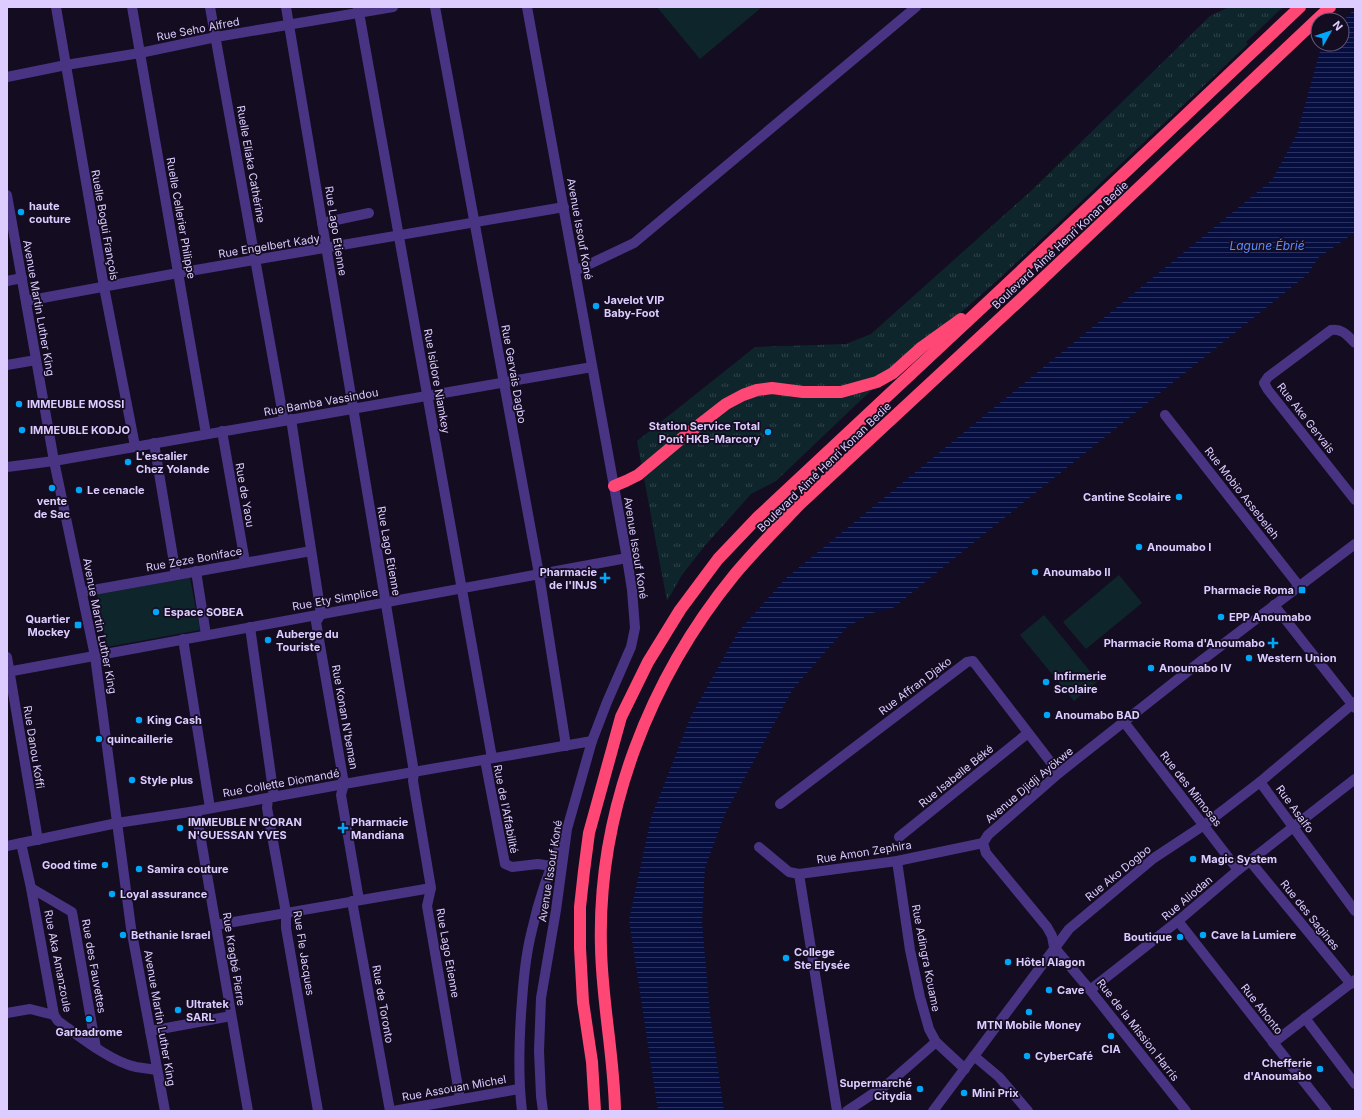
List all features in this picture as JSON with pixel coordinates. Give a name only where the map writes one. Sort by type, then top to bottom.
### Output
[{"type":"highway","name":"Boulevard Aimé Henri Konan Bedie","points":[[595,1111],[592,1062],[583,1002],[580,948],[580,907],[589,833],[621,717],[648,662],[680,610],[697,585],[735,540],[758,517],[1300,7]]},
{"type":"highway","name":"Boulevard Aimé Henri Konan Bedie","points":[[615,1111],[612,1060],[604,1000],[601,948],[601,909],[605,866],[610,837],[630,760],[654,703],[668,674],[685,646],[711,606],[735,574],[772,532],[801,503],[1019,301],[1330,7]]},
{"type":"highway","points":[[614,486],[638,475],[720,409],[743,395],[757,390],[772,388],[803,392],[841,392],[877,382],[892,373],[922,347],[1005,286]]},
{"type":"street","name":"Ruelle Bogui François","points":[[56,7],[104,287],[135,446]]},
{"type":"street","name":"Ruelle Cellerier Philippe","points":[[132,7],[206,434]]},
{"type":"street","name":"Ruelle Eliaka Cathérine","points":[[210,7],[256,260],[288,420]]},
{"type":"street","name":"Rue Lago Etienne","points":[[286,7],[414,772],[413,781],[432,888],[427,906],[460,1099]]},
{"type":"street","name":"Rue Seho Alfred","points":[[7,78],[66,65],[140,53],[216,37],[289,25],[359,10],[393,7]]},
{"type":"street","name":"Rue Gervais Dagbo","points":[[435,7],[539,574],[566,746]]},
{"type":"street","name":"Avenue Issouf Koné","points":[[527,7],[627,558],[632,590],[635,628],[631,647],[592,741],[568,829],[541,998],[539,1051],[541,1096],[544,1111]]},
{"type":"street","points":[[575,271],[634,243],[916,7]]},
{"type":"street","name":"Rue Isidore Niamkey","points":[[359,10],[462,588],[488,759]]},
{"type":"street","name":"Avenue Martin Luther King","points":[[7,196],[54,461],[95,656],[131,928],[165,1111]]},
{"type":"street","name":"Rue Engelbert Kady","points":[[26,301],[178,273],[564,207]]},
{"type":"street","points":[[322,223],[369,213]]},
{"type":"street","points":[[7,281],[22,278]]},
{"type":"street","name":"Rue Ake Gervais","points":[[1355,343],[1345,333],[1337,329],[1331,330],[1268,378],[1264,383],[1355,500]]},
{"type":"street","points":[[7,365],[36,360]]},
{"type":"street","name":"Rue Bamba Vassindou","points":[[7,467],[54,461],[592,368]]},
{"type":"street","name":"Rue Mobio Assebeleh","points":[[1165,415],[1299,586]]},
{"type":"street","name":"Rue Konan N'beman","points":[[288,420],[321,614],[316,622],[344,784],[341,794],[355,901]]},
{"type":"street","name":"Rue de Yaou","points":[[222,432],[245,562]]},
{"type":"street","points":[[154,443],[176,575]]},
{"type":"street","name":"Avenue Djidji Ayökwe","points":[[983,844],[988,835],[1059,773],[1274,605],[1355,544]]},
{"type":"street","name":"Rue Zeze Boniface","points":[[82,592],[311,551]]},
{"type":"street","name":"Rue Ety Simplice","points":[[8,672],[627,558]]},
{"type":"street","points":[[196,571],[206,635]]},
{"type":"street","points":[[1274,605],[1354,705]]},
{"type":"street","name":"Rue Fle Jacques","points":[[250,627],[271,798],[267,808],[286,913],[286,928],[318,1111]]},
{"type":"street","points":[[183,639],[210,808]]},
{"type":"street","name":"Rue Danou Koffi","points":[[7,657],[8,672],[38,840]]},
{"type":"street","name":"Rue Affran Djako","points":[[780,804],[967,662],[973,662],[1059,773]]},
{"type":"street","name":"Rue Asalfo","points":[[1354,705],[1260,782],[1355,911]]},
{"type":"street","name":"Rue des Mimosas","points":[[1124,722],[1238,870]]},
{"type":"street","name":"Rue Isabelle Béké","points":[[899,838],[1028,733]]},
{"type":"street","name":"Rue Collette Diomandé","points":[[7,846],[117,823],[196,811],[592,741]]},
{"type":"street","name":"Rue de l'Affabilité","points":[[488,759],[505,864],[512,867],[538,864],[550,866]]},
{"type":"street","name":"Rue Aliodan","points":[[1090,990],[1178,921],[1238,870],[1355,780]]},
{"type":"street","name":"Rue Ako Dogbo","points":[[1054,947],[1069,929],[1154,858],[1204,825],[1260,782]]},
{"type":"street","name":"Rue Kragbé Pierre","points":[[196,811],[248,1111]]},
{"type":"street","points":[[522,1111],[519,1089],[520,1032],[524,983],[531,930],[550,866],[568,829]]},
{"type":"street","name":"Rue Aka Amanzoule","points":[[21,843],[31,888],[54,1015],[58,1021],[96,1048],[115,1059],[134,1067],[157,1070]]},
{"type":"street","points":[[933,1111],[1054,947],[1052,936],[1047,927],[986,854],[983,844]]},
{"type":"street","name":"Rue Amon Zephira","points":[[800,874],[897,860],[983,844]]},
{"type":"street","points":[[759,846],[789,872],[800,874],[837,1111]]},
{"type":"street","name":"Rue Adingra Kouame","points":[[897,860],[910,950],[920,997],[929,1029],[936,1042],[965,1069]]},
{"type":"street","name":"Rue des Sagines","points":[[1250,861],[1353,982]]},
{"type":"street","name":"Rue des Fauvettes","points":[[31,888],[72,912],[96,1048]]},
{"type":"street","points":[[216,925],[432,888]]},
{"type":"street","name":"Rue de Toronto","points":[[355,901],[391,1111]]},
{"type":"street","name":"Rue Ahonto","points":[[1178,921],[1327,1111]]},
{"type":"street","name":"Rue de la Mission Harris","points":[[1054,947],[1186,1111]]},
{"type":"street","points":[[1273,1043],[1353,982]]},
{"type":"street","points":[[7,1013],[30,1009],[54,1015]]},
{"type":"street","points":[[150,1031],[231,1016]]},
{"type":"street","points":[[1306,1018],[1355,1084]]},
{"type":"street","points":[[847,1111],[889,1083],[936,1042]]},
{"type":"street","points":[[974,1056],[999,1077],[1028,1111]]},
{"type":"street","name":"Rue Assouan Michel","points":[[391,1111],[437,1107],[460,1099],[519,1089]]},
{"type":"green space","points":[[657,7],[762,7],[700,59]]},
{"type":"green space","points":[[1229,7],[1283,7],[1246,42],[1248,44],[999,279],[862,399],[776,481],[751,494],[703,548],[682,575],[667,601],[637,441],[755,347],[846,344],[871,334],[1031,191],[1210,16]]},
{"type":"green space","points":[[1119,575],[1142,603],[1086,649],[1063,622]]},
{"type":"green space","points":[[190,578],[200,630],[107,647],[97,594]]},
{"type":"green space","points":[[1044,615],[1098,681],[1074,701],[1020,635]]},
{"type":"water","name":"Lagune Ébrié","points":[[1355,7],[1354,233],[1318,258],[1308,274],[893,608],[872,613],[847,627],[793,689],[725,814],[705,868],[702,922],[710,1014],[724,1111],[658,1111],[629,920],[651,818],[691,716],[738,632],[785,579],[1272,180],[1297,134],[1320,52],[1350,52],[1350,12]]},
{"type":"pier","points":[[1335,7],[1355,7],[1355,9],[1350,14],[1350,12],[1333,12]]},
{"type":"place","name":"haute couture","points":[[21,212]]},
{"type":"place","name":"Javelot VIP Baby-Foot","points":[[596,306]]},
{"type":"place","name":"IMMEUBLE MOSSI","points":[[19,404]]},
{"type":"place","name":"IMMEUBLE KODJO","points":[[22,430]]},
{"type":"place","name":"Station Service Total Pont HKB-Marcory","points":[[768,432]]},
{"type":"place","name":"L'escalier Chez Yolande","points":[[128,462]]},
{"type":"place","name":"vente de Sac","points":[[52,488]]},
{"type":"place","name":"Le cenacle","points":[[79,490]]},
{"type":"place","name":"Cantine Scolaire","points":[[1179,497]]},
{"type":"place","name":"Anoumabo I","points":[[1139,547]]},
{"type":"place","name":"Anoumabo II","points":[[1035,572]]},
{"type":"place","name":"Pharmacie de l'INJS","points":[[605,578]]},
{"type":"place","name":"Pharmacie Roma","points":[[1302,590]]},
{"type":"place","name":"Espace SOBEA","points":[[156,612]]},
{"type":"place","name":"EPP Anoumabo","points":[[1221,617]]},
{"type":"place","name":"Quartier Mockey","points":[[78,625]]},
{"type":"place","name":"Auberge du Touriste","points":[[268,640]]},
{"type":"place","name":"Pharmacie Roma d'Anoumabo","points":[[1273,643]]},
{"type":"place","name":"Western Union","points":[[1249,658]]},
{"type":"place","name":"Anoumabo IV","points":[[1151,668]]},
{"type":"place","name":"Infirmerie Scolaire","points":[[1046,682]]},
{"type":"place","name":"Anoumabo BAD","points":[[1047,715]]},
{"type":"place","name":"King Cash","points":[[139,720]]},
{"type":"place","name":"quincaillerie","points":[[99,739]]},
{"type":"place","name":"Style plus","points":[[132,780]]},
{"type":"place","name":"IMMEUBLE N'GORAN N'GUESSAN YVES","points":[[180,828]]},
{"type":"place","name":"Pharmacie Mandiana","points":[[343,828]]},
{"type":"place","name":"Magic System","points":[[1193,859]]},
{"type":"place","name":"Good time","points":[[105,865]]},
{"type":"place","name":"Samira couture","points":[[139,869]]},
{"type":"place","name":"Loyal assurance","points":[[112,894]]},
{"type":"place","name":"Bethanie Israel","points":[[123,935]]},
{"type":"place","name":"Cave la Lumiere","points":[[1203,935]]},
{"type":"place","name":"Boutique","points":[[1180,937]]},
{"type":"place","name":"College Ste Elysée","points":[[786,958]]},
{"type":"place","name":"Hôtel Alagon","points":[[1008,962]]},
{"type":"place","name":"Cave","points":[[1049,990]]},
{"type":"place","name":"Ultratek SARL","points":[[178,1010]]},
{"type":"place","name":"MTN Mobile Money","points":[[1029,1012]]},
{"type":"place","name":"Garbadrome","points":[[89,1019]]},
{"type":"place","name":"CIA","points":[[1111,1036]]},
{"type":"place","name":"CyberCafé","points":[[1027,1056]]},
{"type":"place","name":"Chefferie d'Anoumabo","points":[[1320,1069]]},
{"type":"place","name":"Supermarché Citydia","points":[[920,1089]]},
{"type":"place","name":"Mini Prix","points":[[964,1093]]}]
